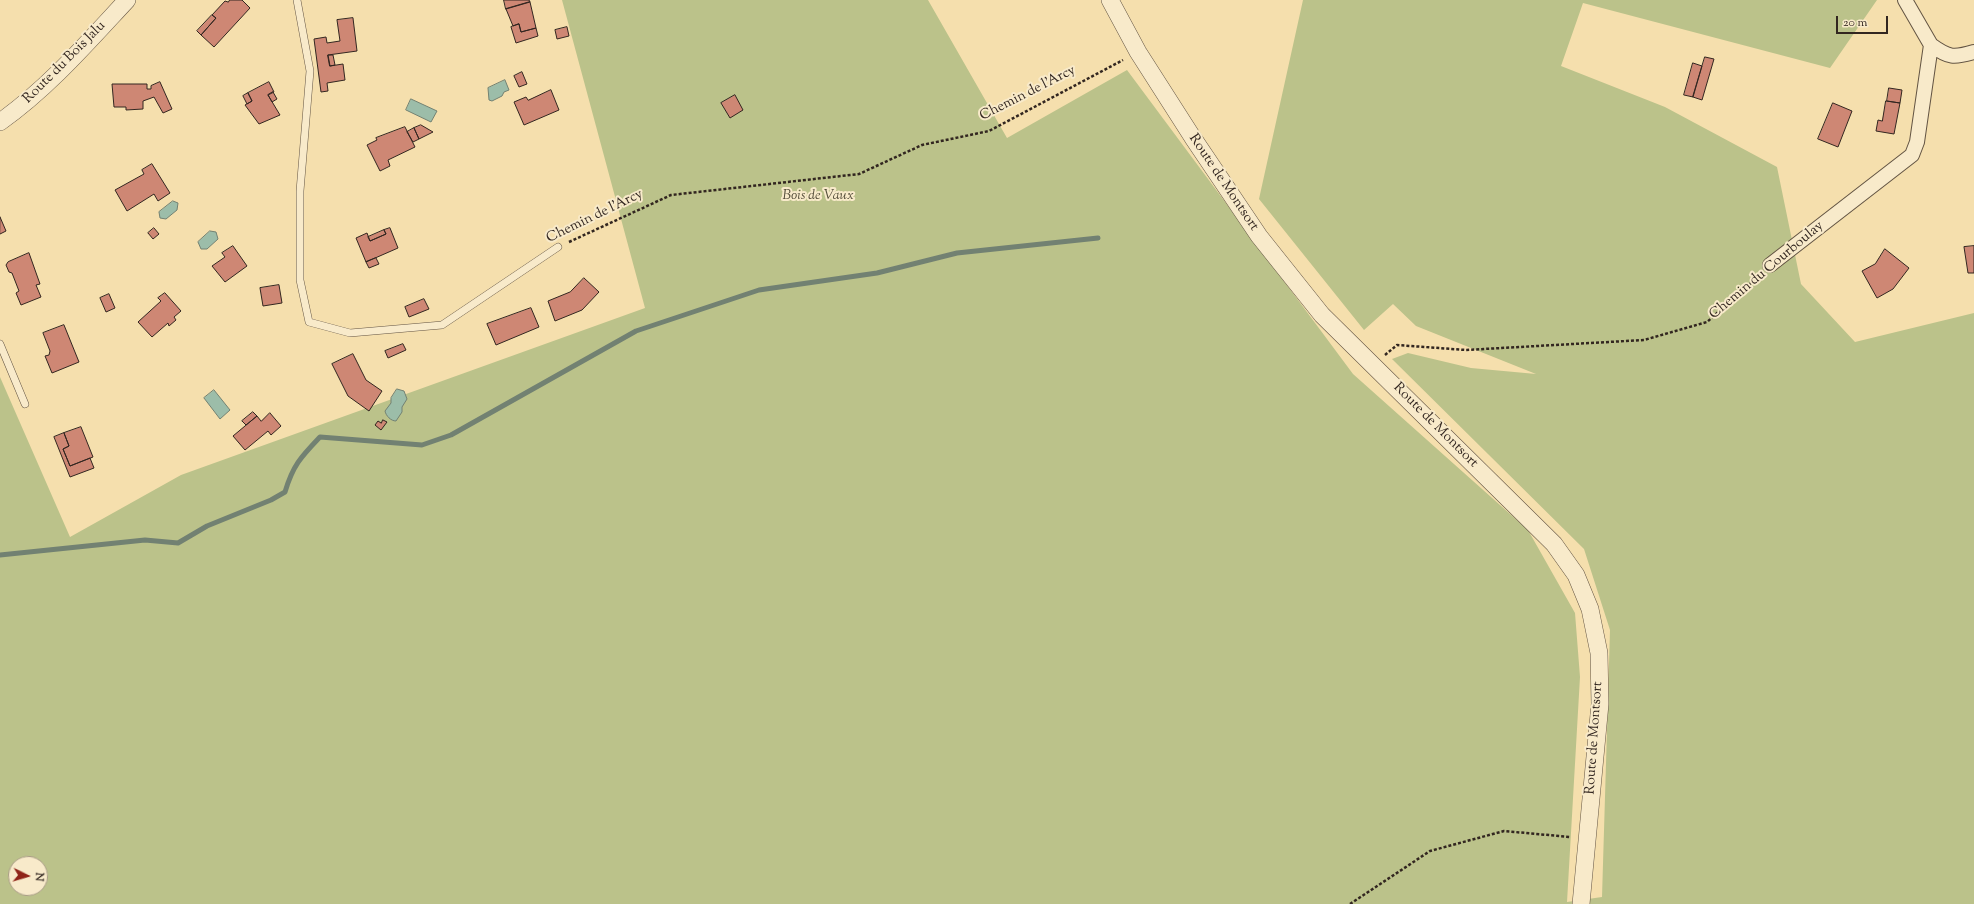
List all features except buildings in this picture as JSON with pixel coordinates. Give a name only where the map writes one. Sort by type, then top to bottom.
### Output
[{"type":"street","name":"Route du Bois Jalu","points":[[0,122],[23,106],[46,86],[127,0]]},
{"type":"street","name":"Route de Montsort","points":[[1110,0],[1138,52],[1193,138],[1259,236],[1322,315],[1554,544],[1576,575],[1590,609],[1599,653],[1600,704],[1581,904]]},
{"type":"street","points":[[1905,0],[1931,44],[1943,54],[1956,57],[1974,52]]},
{"type":"street","name":"Chemin du Courboulay","points":[[1770,265],[1912,155],[1917,142],[1931,44]]},
{"type":"lane","name":"Chemin de l'Arcy","points":[[297,0],[310,71],[300,206],[300,280],[309,322],[350,333],[442,325],[558,247]]},
{"type":"lane","points":[[0,344],[25,404]]},
{"type":"path","name":"Chemin de l'Arcy","points":[[558,247],[671,195],[859,174],[922,145],[989,131],[1138,52]]},
{"type":"path","name":"Chemin du Courboulay","points":[[1373,364],[1397,345],[1466,350],[1644,340],[1707,322],[1770,265]]},
{"type":"path","points":[[1350,904],[1430,851],[1504,831],[1587,838]]},
{"type":"green space","name":"Bois de Vaux","points":[[562,0],[928,0],[1007,138],[1127,70],[1353,374],[1528,530],[1575,613],[1580,677],[1567,902],[1602,897],[1610,630],[1584,549],[1392,359],[1408,353],[1471,368],[1536,374],[1416,326],[1393,304],[1364,330],[1259,199],[1303,0],[1877,0],[1830,68],[1583,3],[1561,66],[1665,107],[1777,167],[1801,284],[1855,342],[1974,313],[1974,904],[0,904],[0,377],[70,537],[181,475],[645,308]]},
{"type":"shaded area","points":[[505,80],[509,90],[504,92],[502,96],[492,101],[489,100],[488,88]]},
{"type":"shaded area","points":[[411,99],[437,111],[431,122],[406,110]]},
{"type":"shaded area","points":[[173,201],[178,203],[177,210],[166,219],[160,218],[159,212]]},
{"type":"shaded area","points":[[210,231],[216,232],[218,239],[207,249],[201,249],[198,242]]},
{"type":"shaded area","points":[[397,389],[404,391],[407,399],[402,407],[402,412],[396,421],[389,418],[385,411],[391,403],[391,398]]},
{"type":"shaded area","points":[[214,390],[230,410],[220,419],[204,398]]},
{"type":"waterway","points":[[0,555],[145,540],[178,543],[207,526],[271,500],[285,492],[291,475],[298,462],[320,437],[422,445],[451,435],[636,331],[759,290],[877,273],[957,253],[1098,238]]}]
